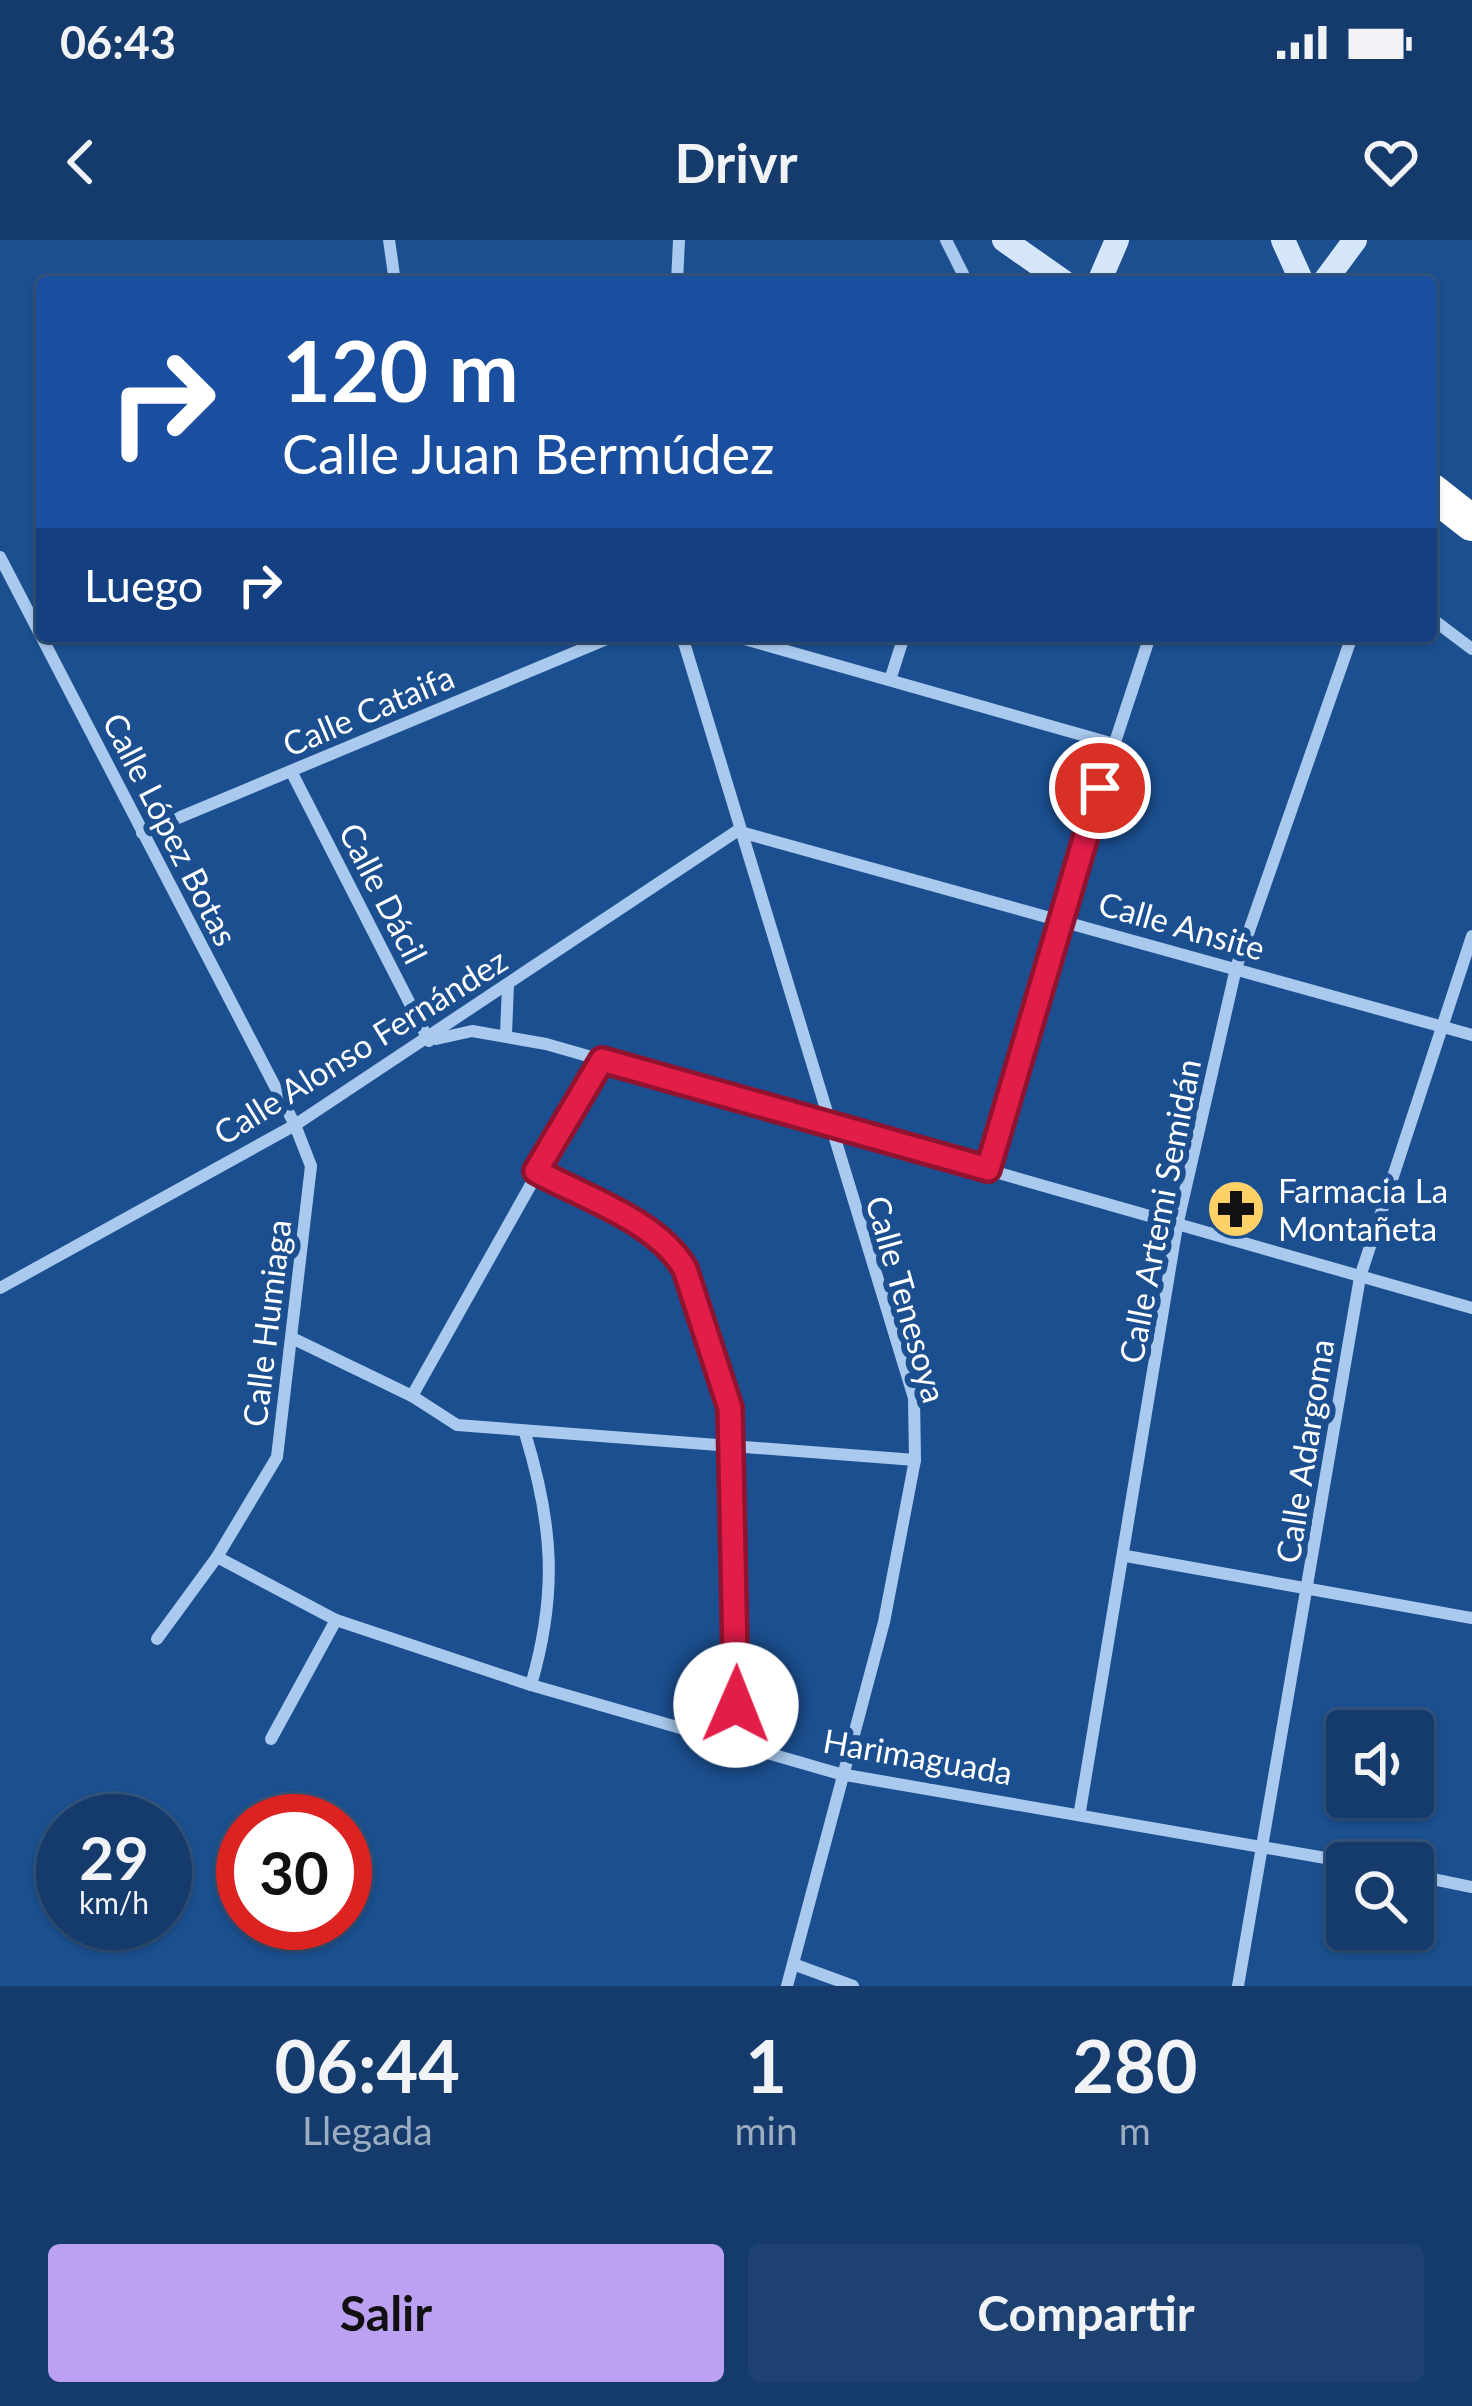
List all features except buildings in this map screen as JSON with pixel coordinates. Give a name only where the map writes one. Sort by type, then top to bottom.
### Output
[{"type":"highway","points":[[1437,496],[1472,523]]},
{"type":"highway","points":[[1437,516],[1472,535]]},
{"type":"street","points":[[389,240],[394,276]]},
{"type":"street","points":[[677,276],[679,240]]},
{"type":"street","points":[[946,240],[964,276]]},
{"type":"street","points":[[1004,240],[1055,276]]},
{"type":"street","points":[[1102,276],[1117,240]]},
{"type":"street","points":[[1283,240],[1299,276]]},
{"type":"street","points":[[1328,276],[1355,240]]},
{"type":"street","name":"Calle López Botas","points":[[0,557],[36,627]]},
{"type":"street","points":[[1437,623],[1472,649]]},
{"type":"street","name":"Calle López Botas","points":[[44,642],[295,1125]]},
{"type":"street","name":"Calle Cataifa","points":[[142,833],[600,642]]},
{"type":"street","name":"Calle Tenesoya","points":[[684,642],[737,831],[914,1399],[915,1460],[884,1622],[787,1986]]},
{"type":"street","points":[[757,642],[1114,744]]},
{"type":"street","points":[[891,677],[902,642]]},
{"type":"street","points":[[988,1169],[1058,918],[1148,642]]},
{"type":"street","name":"Calle Artemi Semidán","points":[[1080,1811],[1126,1556],[1177,1226],[1236,968],[1350,642]]},
{"type":"street","name":"Calle Dácil","points":[[292,771],[429,1041]]},
{"type":"street","name":"Calle Ansite","points":[[737,831],[1472,1035]]},
{"type":"street","name":"Calle Alonso Fernández","points":[[0,1288],[295,1125],[429,1041],[737,831]]},
{"type":"street","name":"Calle Adargoma","points":[[1238,1986],[1360,1277],[1438,1026],[1472,936]]},
{"type":"street","points":[[506,1034],[508,985]]},
{"type":"street","points":[[429,1041],[472,1031],[506,1034],[1472,1308]]},
{"type":"street","points":[[412,1396],[602,1060]]},
{"type":"street","name":"Calle Humiaga","points":[[157,1639],[217,1557],[277,1457],[311,1166],[295,1125]]},
{"type":"street","points":[[536,1171],[675,1251],[730,1408],[737,1585],[735,1745]]},
{"type":"street","points":[[292,1338],[412,1396],[457,1425],[915,1460]]},
{"type":"street","points":[[525,1433],[541,1485],[553,1580],[531,1685]]},
{"type":"street","points":[[1126,1556],[1472,1618]]},
{"type":"street","name":"Harimaguada","points":[[217,1557],[336,1620],[531,1685],[840,1774],[1080,1811],[1326,1858]]},
{"type":"street","points":[[271,1739],[336,1620]]},
{"type":"street","points":[[1434,1879],[1472,1887]]},
{"type":"street","points":[[793,1964],[853,1986]]},
{"type":"place","name":"Farmacia La Montañeta","points":[[1236,1209]]},
{"type":"route","points":[[736,1705],[730,1408],[685,1269],[675,1251],[655,1236],[536,1171],[602,1060],[988,1169],[1058,918],[1100,788]]}]
